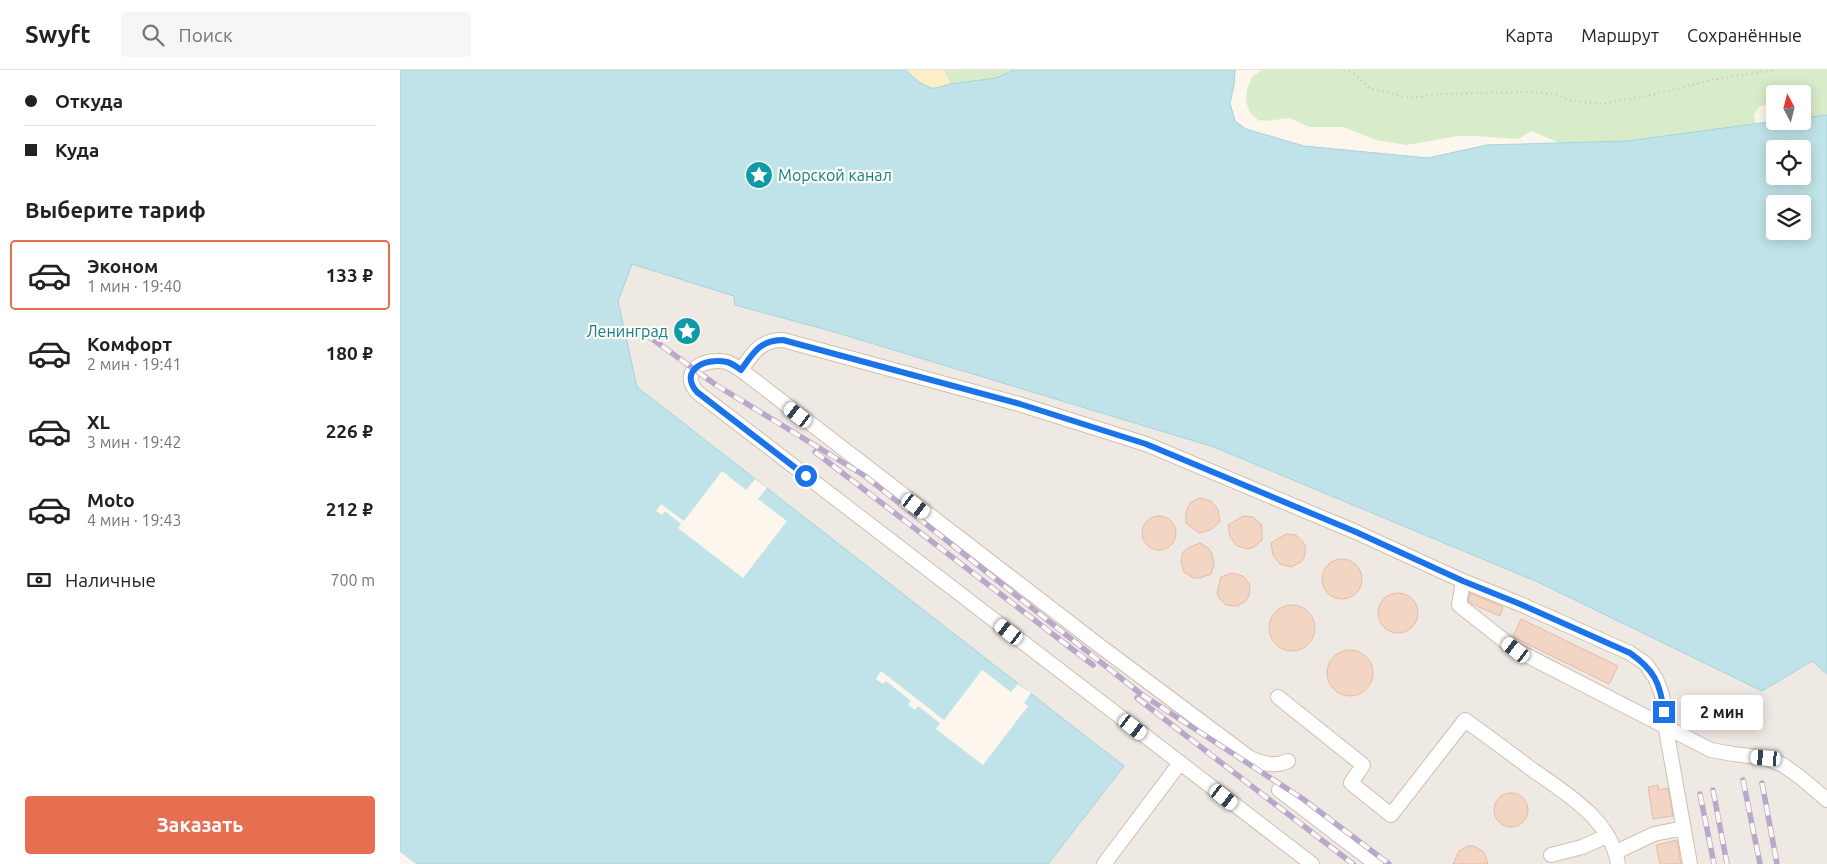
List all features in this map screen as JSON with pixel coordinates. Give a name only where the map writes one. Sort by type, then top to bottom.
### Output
[{"type":"lane","points":[[741,370],[752,354],[762,345],[772,340],[783,340],[1020,404],[1146,444],[1356,532],[1463,581],[1630,653],[1646,664],[1656,679],[1662,695],[1666,729],[1690,864]]},
{"type":"lane","points":[[1288,761],[1278,765],[1263,764],[1250,758],[1100,646],[741,370],[728,362],[712,361],[694,369],[690,377],[692,386],[697,392],[1312,864]]},
{"type":"lane","points":[[1463,581],[1459,605],[1516,650],[1666,729],[1711,750],[1766,758],[1783,765],[1827,800]]},
{"type":"lane","points":[[1278,697],[1363,765],[1351,783],[1391,815],[1466,720],[1578,803],[1595,820],[1607,836],[1617,858],[1654,834],[1684,828]]},
{"type":"lane","points":[[1104,864],[1180,763]]},
{"type":"lane","points":[[1279,790],[1376,864]]},
{"type":"lane","points":[[1551,855],[1582,847],[1607,836]]},
{"type":"path","points":[[1344,70],[1353,73],[1370,88],[1409,98],[1454,94],[1531,92],[1555,94],[1570,100],[1600,104],[1648,96],[1712,80],[1776,70]]},
{"type":"shaded area","points":[[631,264],[734,296],[735,305],[831,331],[1214,447],[1540,583],[1762,691],[1812,661],[1827,674],[1827,864],[1048,864],[1123,766],[637,387],[618,301]]},
{"type":"green space","points":[[944,70],[1014,70],[997,78],[950,84]]},
{"type":"green space","points":[[1262,70],[1827,70],[1827,115],[1811,116],[1811,85],[1766,85],[1766,105],[1759,106],[1754,116],[1756,124],[1628,141],[1559,143],[1532,131],[1518,139],[1457,136],[1407,145],[1376,140],[1343,127],[1309,127],[1290,118],[1258,120],[1250,112],[1246,102],[1247,90],[1252,77]]},
{"type":"sand","points":[[906,70],[944,70],[950,84],[930,87],[921,83]]},
{"type":"water","points":[[400,70],[906,70],[919,82],[931,88],[936,88],[950,84],[996,78],[1014,70],[1235,70],[1230,103],[1235,121],[1246,129],[1304,146],[1428,158],[1487,145],[1628,141],[1766,122],[1766,130],[1811,130],[1811,117],[1827,115],[1827,674],[1812,661],[1762,691],[1540,583],[1214,447],[831,331],[735,305],[734,296],[632,264],[618,301],[637,387],[1124,766],[1048,864],[400,864]]},
{"type":"pier","points":[[722,471],[746,490],[755,479],[767,488],[758,499],[787,521],[743,578],[678,528],[681,524],[665,511],[662,515],[656,511],[661,504],[684,521]]},
{"type":"pier","points":[[982,670],[1011,692],[1018,684],[1031,693],[1024,703],[1028,706],[983,765],[936,729],[940,723],[918,706],[915,710],[908,705],[911,701],[886,681],[883,684],[876,679],[881,671],[944,720]]},
{"type":"pier","points":[[400,852],[416,864],[400,864]]},
{"type":"building","points":[[1200,498],[1211,501],[1215,505],[1220,522],[1210,530],[1199,533],[1186,523],[1186,512],[1190,503]]},
{"type":"building","points":[[1159,516],[1171,521],[1176,533],[1171,545],[1159,550],[1147,545],[1142,533],[1147,521]]},
{"type":"building","points":[[1243,516],[1253,517],[1261,524],[1262,529],[1262,540],[1254,547],[1248,549],[1237,546],[1230,537],[1228,525]]},
{"type":"building","points":[[1286,534],[1296,535],[1306,548],[1301,562],[1291,567],[1280,564],[1273,555],[1271,543]]},
{"type":"building","points":[[1200,543],[1209,549],[1214,564],[1211,574],[1194,578],[1184,572],[1181,561],[1183,552]]},
{"type":"building","points":[[1338,559],[1346,559],[1353,562],[1359,568],[1362,579],[1359,590],[1353,596],[1346,599],[1338,599],[1331,596],[1325,590],[1322,583],[1322,575],[1325,568],[1331,562]]},
{"type":"building","points":[[1232,573],[1243,576],[1250,585],[1249,596],[1246,601],[1237,606],[1226,605],[1217,593],[1221,577]]},
{"type":"building","points":[[1402,593],[1409,596],[1415,602],[1418,613],[1417,621],[1409,630],[1402,633],[1394,633],[1387,630],[1379,621],[1378,609],[1381,602],[1390,594]]},
{"type":"building","points":[[1470,593],[1503,607],[1500,616],[1468,601]]},
{"type":"building","points":[[1292,605],[1305,609],[1311,615],[1315,628],[1311,641],[1305,647],[1292,651],[1279,647],[1273,641],[1269,628],[1273,615],[1279,609]]},
{"type":"building","points":[[1521,619],[1618,666],[1609,684],[1515,638],[1513,636]]},
{"type":"building","points":[[1345,650],[1355,650],[1369,660],[1373,673],[1369,686],[1363,692],[1355,696],[1345,696],[1331,686],[1327,678],[1327,668],[1337,654]]},
{"type":"building","points":[[1658,785],[1659,790],[1668,788],[1673,816],[1653,819],[1648,787]]},
{"type":"building","points":[[1511,793],[1523,798],[1528,810],[1523,822],[1511,827],[1499,822],[1494,810],[1499,798]]},
{"type":"building","points":[[1677,840],[1681,864],[1660,864],[1656,845]]},
{"type":"building","points":[[1468,846],[1474,846],[1484,852],[1488,864],[1453,864],[1459,851]]},
{"type":"railway","points":[[644,333],[716,385],[865,476],[1141,694],[1303,799],[1389,864]]},
{"type":"railway","points":[[815,452],[1093,665]]},
{"type":"railway","points":[[1137,698],[1353,864]]},
{"type":"railway","points":[[1743,780],[1760,864]]},
{"type":"railway","points":[[1762,783],[1777,864]]},
{"type":"railway","points":[[1713,790],[1727,864]]},
{"type":"railway","points":[[1700,794],[1714,864]]},
{"type":"place","name":"Морской канал","points":[[759,175]]},
{"type":"place","name":"Ленинград","points":[[687,331]]},
{"type":"route","points":[[806,476],[697,392],[692,386],[690,377],[694,369],[712,361],[728,362],[741,370],[752,354],[762,345],[772,340],[783,340],[1020,404],[1146,444],[1356,532],[1463,581],[1630,653],[1646,664],[1656,679],[1662,695],[1664,712]]}]
